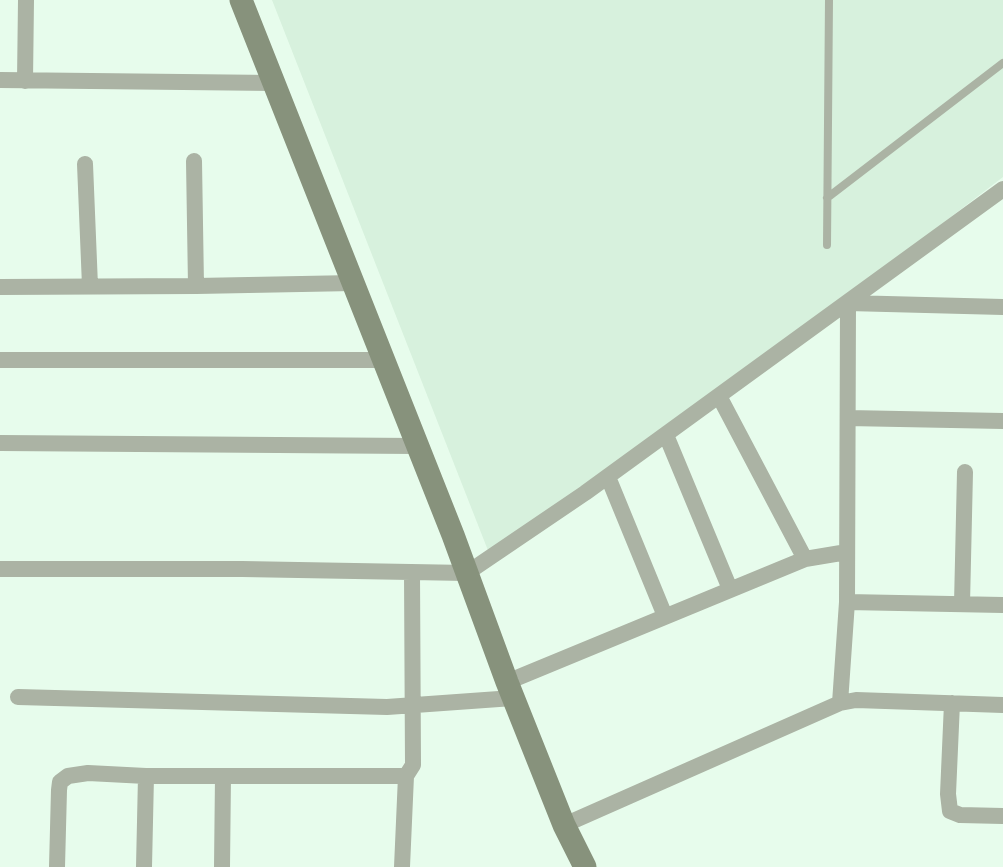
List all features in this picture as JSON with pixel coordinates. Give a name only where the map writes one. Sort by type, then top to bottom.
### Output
[{"type":"street","points":[[25,80],[26,0]]},
{"type":"street","points":[[241,0],[354,283],[580,867]]},
{"type":"street","points":[[0,80],[274,83]]},
{"type":"street","points":[[194,161],[196,286]]},
{"type":"street","points":[[85,164],[90,286]]},
{"type":"street","points":[[0,569],[467,573],[608,477],[1003,189]]},
{"type":"street","points":[[0,287],[354,283]]},
{"type":"street","points":[[848,303],[1003,307]]},
{"type":"street","points":[[840,704],[847,601],[848,303]]},
{"type":"street","points":[[0,360],[383,360]]},
{"type":"street","points":[[719,396],[805,559]]},
{"type":"street","points":[[848,418],[1003,421]]},
{"type":"street","points":[[666,435],[730,589]]},
{"type":"street","points":[[0,443],[416,446]]},
{"type":"street","points":[[962,604],[965,472]]},
{"type":"street","points":[[608,477],[665,616]]},
{"type":"street","points":[[18,697],[213,704],[414,706],[510,690],[665,616],[730,589],[805,559],[847,552]]},
{"type":"street","points":[[402,867],[406,776],[413,765],[412,573]]},
{"type":"street","points":[[847,601],[1003,605]]},
{"type":"street","points":[[564,825],[840,704],[856,700],[1003,705]]},
{"type":"street","points":[[952,703],[948,794],[950,811],[960,815],[1003,816]]},
{"type":"street","points":[[57,867],[60,782],[79,773],[146,776],[406,776]]},
{"type":"street","points":[[144,867],[146,776]]},
{"type":"street","points":[[222,867],[223,776]]},
{"type":"lane","points":[[827,245],[829,0]]},
{"type":"lane","points":[[827,198],[1003,63]]},
{"type":"shaded area","points":[[272,0],[1003,0],[1003,177],[879,272],[489,553]]}]
